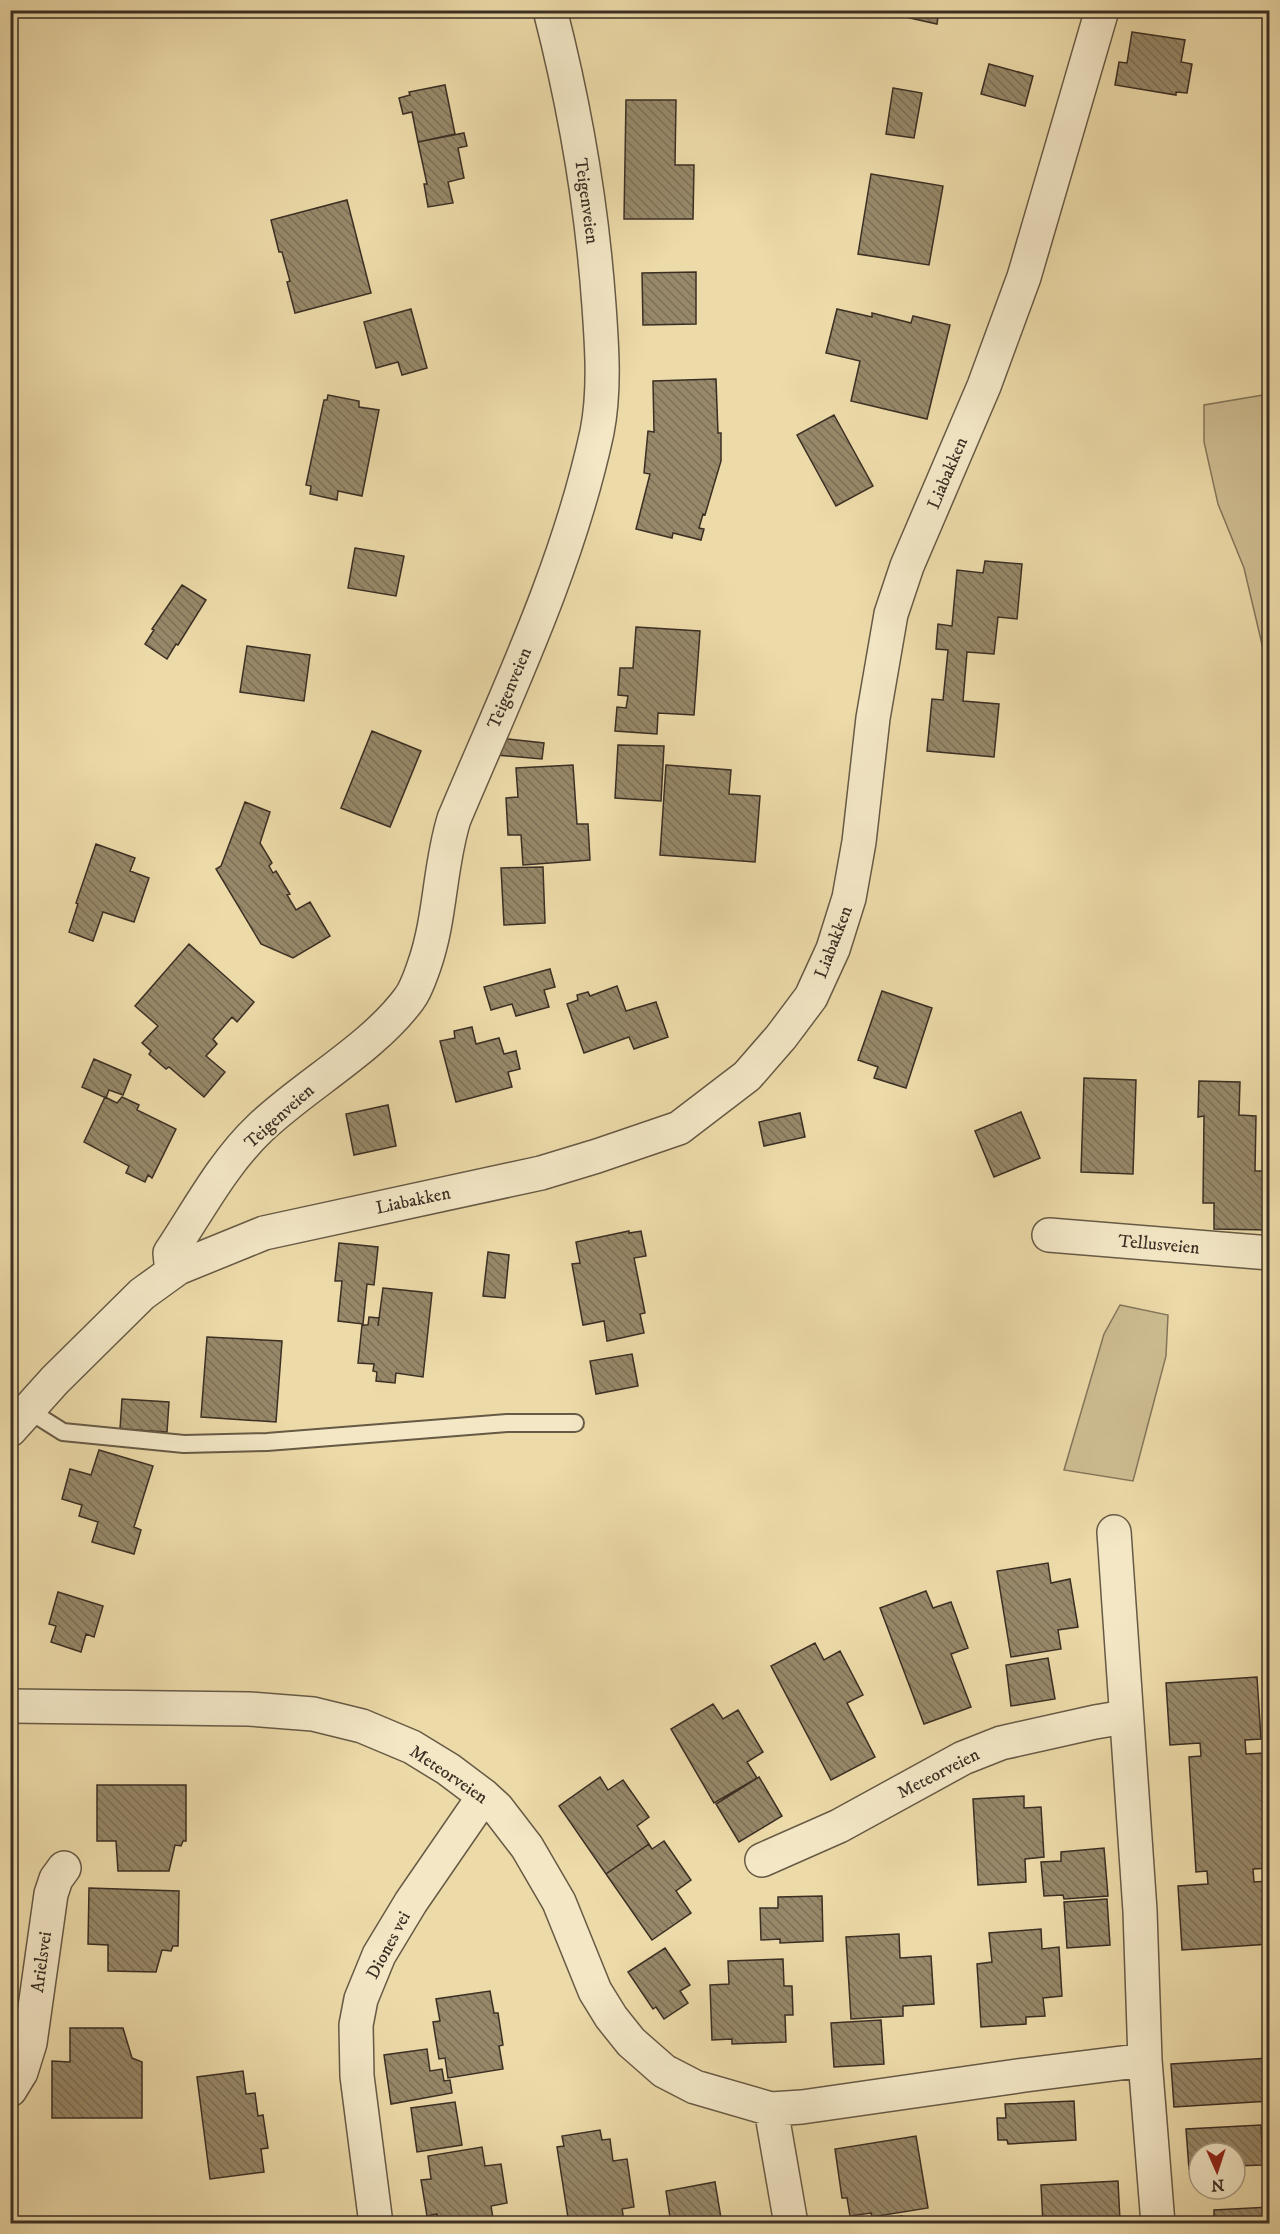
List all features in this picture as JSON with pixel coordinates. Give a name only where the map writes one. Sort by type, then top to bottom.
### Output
[{"type":"street","name":"Teigenveien","points":[[178,1268],[171,1263],[170,1253],[226,1168],[260,1128],[379,1031],[409,999],[420,979],[432,942],[448,838],[454,819],[562,559],[597,432],[601,399],[602,356],[596,265],[579,146],[568,78],[550,10]]},
{"type":"street","name":"Liabakken","points":[[19,1420],[55,1380],[142,1294],[178,1268],[264,1233],[541,1173],[679,1128],[747,1076],[781,1037],[811,997],[833,950],[849,898],[859,842],[873,718],[891,614],[907,566],[984,386],[1024,277],[1102,10]]},
{"type":"street","name":"Tellusveien","points":[[1049,1234],[1269,1253]]},
{"type":"street","points":[[1114,1532],[1140,1911],[1145,2060],[1158,2223]]},
{"type":"street","name":"Meteorveien","points":[[10,1706],[249,1709],[313,1714],[362,1726],[412,1747],[448,1769],[497,1808],[527,1846],[559,1902],[595,1991],[611,2017],[631,2042],[664,2070],[694,2087],[771,2109],[802,2108],[1145,2060]]},
{"type":"street","name":"Meteorveien","points":[[762,1860],[839,1826],[963,1758],[1000,1743],[1125,1717]]},
{"type":"street","name":"Diones vei","points":[[376,2223],[357,2076],[356,2025],[361,1999],[379,1955],[411,1902],[484,1796]]},
{"type":"street","name":"Arielsvei","points":[[10,2090],[21,2072],[30,2043],[51,1894],[56,1879],[64,1868]]},
{"type":"street","points":[[771,2109],[791,2223]]},
{"type":"lane","name":"Liabakken","points":[[19,1420],[63,1432],[184,1444],[267,1442],[507,1423],[575,1423]]},
{"type":"shaded area","points":[[1270,394],[1269,674],[1244,568],[1218,504],[1204,442],[1204,405]]},
{"type":"shaded area","points":[[1120,1305],[1168,1315],[1166,1356],[1133,1481],[1064,1470],[1104,1334]]},
{"type":"building","points":[[897,10],[939,10],[937,24],[896,15]]},
{"type":"building","points":[[1132,32],[1185,40],[1181,62],[1192,64],[1187,93],[1176,92],[1176,95],[1115,85],[1119,62],[1127,63]]},
{"type":"building","points":[[989,64],[1033,76],[1025,106],[981,94]]},
{"type":"building","points":[[445,85],[455,134],[418,142],[412,112],[403,114],[399,98],[410,95],[409,92]]},
{"type":"building","points":[[893,88],[922,93],[914,138],[886,134]]},
{"type":"building","points":[[626,100],[676,100],[675,165],[694,165],[693,219],[624,219]]},
{"type":"building","points":[[464,133],[467,146],[458,148],[464,178],[448,182],[453,203],[428,207],[424,184],[427,184],[418,142]]},
{"type":"building","points":[[871,174],[943,186],[929,265],[858,254]]},
{"type":"building","points":[[347,200],[371,293],[295,313],[287,282],[290,281],[282,252],[279,252],[271,220]]},
{"type":"building","points":[[696,272],[696,324],[643,325],[642,273]]},
{"type":"building","points":[[411,309],[427,368],[402,375],[398,362],[376,368],[364,322]]},
{"type":"building","points":[[837,309],[872,317],[872,313],[911,323],[913,316],[950,325],[927,419],[851,401],[860,361],[826,353]]},
{"type":"building","points":[[716,379],[721,461],[699,528],[704,529],[701,540],[673,533],[672,538],[636,529],[650,474],[644,473],[648,431],[654,432],[653,381]]},
{"type":"building","points":[[328,395],[359,401],[359,407],[379,410],[362,496],[338,491],[337,500],[310,494],[311,486],[306,485],[324,400],[327,400]]},
{"type":"building","points":[[834,415],[873,486],[836,506],[797,435]]},
{"type":"building","points":[[355,548],[404,556],[396,596],[348,588]]},
{"type":"building","points":[[985,561],[1022,564],[1017,619],[998,617],[994,654],[967,652],[963,701],[999,704],[994,757],[927,751],[932,699],[943,700],[948,650],[936,649],[938,624],[952,626],[957,570],[983,573]]},
{"type":"building","points":[[182,585],[206,600],[167,659],[145,644],[154,630],[152,629]]},
{"type":"building","points":[[636,627],[700,631],[694,715],[658,713],[657,734],[615,731],[617,707],[626,708],[628,696],[618,695],[620,668],[633,668]]},
{"type":"building","points":[[247,646],[310,655],[304,701],[240,692]]},
{"type":"building","points":[[372,731],[421,751],[390,827],[341,808]]},
{"type":"building","points":[[498,738],[544,743],[542,759],[496,755]]},
{"type":"building","points":[[618,745],[664,746],[661,801],[615,798]]},
{"type":"building","points":[[573,765],[577,824],[588,824],[590,860],[523,865],[521,835],[508,835],[506,798],[518,797],[516,768]]},
{"type":"building","points":[[666,765],[731,770],[729,794],[760,796],[755,862],[660,855]]},
{"type":"building","points":[[245,802],[270,812],[260,843],[272,863],[269,866],[273,873],[276,871],[290,894],[287,895],[296,910],[310,902],[330,936],[293,958],[261,944],[216,869],[221,866]]},
{"type":"building","points":[[96,844],[135,858],[130,871],[149,878],[134,922],[103,912],[93,941],[69,932],[78,904],[76,903]]},
{"type":"building","points":[[543,867],[545,923],[504,925],[501,868]]},
{"type":"building","points":[[189,944],[254,1002],[237,1022],[232,1017],[213,1039],[217,1044],[206,1056],[225,1072],[204,1097],[169,1067],[166,1069],[149,1054],[151,1051],[142,1043],[158,1026],[135,1006]]},
{"type":"building","points":[[550,969],[555,987],[544,990],[549,1007],[516,1016],[512,1004],[491,1010],[484,987]]},
{"type":"building","points":[[617,986],[626,1011],[656,1002],[668,1037],[634,1049],[629,1037],[584,1053],[567,1004],[578,1000],[577,995],[588,992],[590,996]]},
{"type":"building","points":[[882,991],[932,1008],[906,1088],[874,1078],[878,1067],[858,1060]]},
{"type":"building","points":[[472,1027],[476,1044],[499,1038],[504,1054],[516,1051],[520,1069],[508,1072],[512,1087],[456,1102],[440,1041],[455,1038],[454,1031]]},
{"type":"building","points":[[94,1059],[131,1075],[123,1095],[109,1090],[106,1098],[82,1087]]},
{"type":"building","points":[[1084,1078],[1136,1080],[1133,1174],[1081,1172]]},
{"type":"building","points":[[1199,1081],[1240,1082],[1239,1115],[1256,1116],[1255,1171],[1270,1171],[1269,1230],[1214,1229],[1214,1203],[1203,1203],[1204,1116],[1198,1117]]},
{"type":"building","points":[[105,1097],[117,1103],[122,1097],[139,1105],[137,1110],[176,1129],[152,1178],[148,1175],[145,1182],[126,1173],[129,1166],[84,1142]]},
{"type":"building","points":[[388,1105],[396,1146],[354,1155],[346,1114]]},
{"type":"building","points":[[1021,1112],[1040,1158],[994,1177],[975,1131]]},
{"type":"building","points":[[800,1113],[805,1137],[764,1146],[759,1122]]},
{"type":"building","points":[[629,1231],[629,1233],[641,1231],[646,1256],[634,1258],[645,1313],[640,1314],[644,1333],[607,1341],[604,1321],[583,1325],[572,1264],[580,1263],[576,1242]]},
{"type":"building","points":[[339,1243],[378,1247],[374,1285],[367,1284],[363,1324],[338,1321],[342,1281],[335,1281]]},
{"type":"building","points":[[488,1252],[509,1255],[505,1298],[483,1296]]},
{"type":"building","points":[[383,1288],[432,1293],[423,1377],[396,1373],[395,1383],[376,1381],[377,1372],[373,1371],[374,1364],[358,1363],[362,1325],[368,1325],[369,1317],[379,1318],[378,1326]]},
{"type":"building","points":[[207,1337],[282,1341],[276,1422],[201,1417]]},
{"type":"building","points":[[632,1354],[638,1386],[596,1394],[590,1361]]},
{"type":"building","points":[[122,1399],[169,1402],[167,1432],[120,1429]]},
{"type":"building","points":[[99,1450],[153,1466],[134,1527],[141,1530],[134,1554],[92,1542],[98,1522],[79,1516],[82,1505],[62,1499],[70,1469],[91,1475]]},
{"type":"building","points":[[1048,1563],[1051,1583],[1070,1579],[1078,1627],[1058,1630],[1061,1649],[1011,1657],[997,1571]]},
{"type":"building","points":[[926,1591],[933,1608],[951,1602],[968,1648],[951,1654],[971,1707],[924,1724],[880,1608]]},
{"type":"building","points":[[58,1592],[103,1606],[94,1637],[86,1634],[81,1652],[51,1642],[56,1626],[49,1624]]},
{"type":"building","points":[[815,1643],[824,1660],[840,1651],[863,1695],[847,1703],[875,1757],[831,1780],[771,1666]]},
{"type":"building","points":[[1048,1658],[1055,1699],[1011,1706],[1006,1665]]},
{"type":"building","points":[[1257,1677],[1261,1739],[1245,1740],[1246,1754],[1265,1753],[1270,1868],[1253,1869],[1254,1882],[1269,1881],[1270,1944],[1182,1950],[1178,1886],[1208,1884],[1207,1871],[1196,1872],[1189,1757],[1201,1756],[1200,1743],[1170,1745],[1166,1683]]},
{"type":"building","points":[[713,1704],[723,1719],[738,1710],[763,1752],[747,1762],[757,1778],[714,1803],[671,1729]]},
{"type":"building","points":[[600,1777],[608,1790],[623,1780],[649,1817],[637,1826],[649,1844],[606,1874],[559,1806]]},
{"type":"building","points":[[759,1777],[782,1816],[739,1842],[716,1804]]},
{"type":"building","points":[[97,1785],[186,1785],[186,1841],[183,1841],[181,1846],[175,1845],[169,1871],[118,1871],[116,1841],[97,1841]]},
{"type":"building","points":[[1024,1796],[1024,1808],[1041,1807],[1044,1857],[1025,1859],[1026,1882],[978,1885],[973,1799]]},
{"type":"building","points":[[664,1841],[691,1880],[676,1891],[691,1913],[652,1940],[606,1874],[649,1844],[652,1849]]},
{"type":"building","points":[[1104,1848],[1108,1896],[1064,1899],[1063,1895],[1044,1896],[1041,1862],[1061,1861],[1061,1852]]},
{"type":"building","points":[[89,1888],[179,1891],[178,1946],[173,1946],[171,1951],[162,1950],[156,1972],[108,1971],[108,1945],[88,1944]]},
{"type":"building","points":[[822,1896],[823,1941],[780,1943],[780,1939],[761,1940],[760,1908],[778,1908],[778,1897]]},
{"type":"building","points":[[1107,1899],[1110,1945],[1067,1948],[1064,1902]]},
{"type":"building","points":[[1041,1929],[1042,1949],[1059,1947],[1062,1996],[1043,1998],[1045,2016],[1026,2017],[1026,2024],[981,2027],[977,1964],[992,1962],[989,1933]]},
{"type":"building","points":[[899,1934],[900,1958],[931,1956],[934,2004],[903,2006],[903,2016],[851,2019],[846,1937]]},
{"type":"building","points":[[665,1948],[690,1985],[680,1991],[688,2003],[664,2019],[656,2007],[653,2009],[628,1972]]},
{"type":"building","points":[[783,1959],[784,1986],[792,1986],[793,2015],[785,2015],[786,2042],[732,2044],[732,2039],[712,2040],[710,1985],[729,1984],[728,1961]]},
{"type":"building","points":[[490,1991],[494,2013],[498,2013],[503,2045],[499,2046],[503,2069],[448,2078],[445,2058],[439,2059],[433,2022],[440,2021],[436,1999]]},
{"type":"building","points":[[881,2020],[884,2064],[834,2067],[831,2023]]},
{"type":"building","points":[[70,2028],[123,2028],[132,2058],[142,2062],[142,2118],[52,2118],[52,2061],[70,2062]]},
{"type":"building","points":[[427,2049],[430,2071],[442,2069],[444,2081],[450,2080],[452,2093],[391,2104],[384,2055]]},
{"type":"building","points":[[1270,2058],[1270,2101],[1174,2107],[1171,2064]]},
{"type":"building","points":[[243,2071],[246,2094],[255,2093],[258,2116],[263,2115],[268,2148],[261,2149],[264,2172],[210,2179],[197,2077]]},
{"type":"building","points":[[1074,2101],[1076,2140],[1008,2144],[1007,2140],[998,2140],[997,2118],[1006,2118],[1005,2104]]},
{"type":"building","points":[[455,2102],[462,2145],[417,2152],[411,2108]]},
{"type":"building","points":[[1261,2125],[1263,2165],[1247,2166],[1247,2141],[1187,2142],[1186,2129]]},
{"type":"building","points":[[600,2130],[602,2140],[610,2139],[613,2161],[627,2159],[634,2207],[622,2209],[624,2220],[602,2224],[569,2224],[557,2147],[564,2146],[562,2136]]},
{"type":"building","points":[[916,2136],[928,2208],[872,2217],[871,2213],[850,2216],[847,2198],[842,2198],[835,2149]]},
{"type":"building","points":[[482,2147],[485,2166],[501,2164],[507,2203],[491,2206],[494,2224],[438,2224],[437,2214],[427,2216],[421,2180],[431,2179],[428,2156]]},
{"type":"building","points":[[1118,2181],[1120,2221],[1043,2224],[1041,2185]]},
{"type":"building","points":[[715,2182],[722,2224],[671,2224],[666,2191]]},
{"type":"building","points":[[10,2197],[11,2207],[15,2207],[16,2224],[10,2224]]},
{"type":"building","points":[[1270,2207],[1270,2224],[1214,2224],[1214,2210]]},
{"type":"building","points":[[902,2216],[903,2224],[858,2224]]}]
